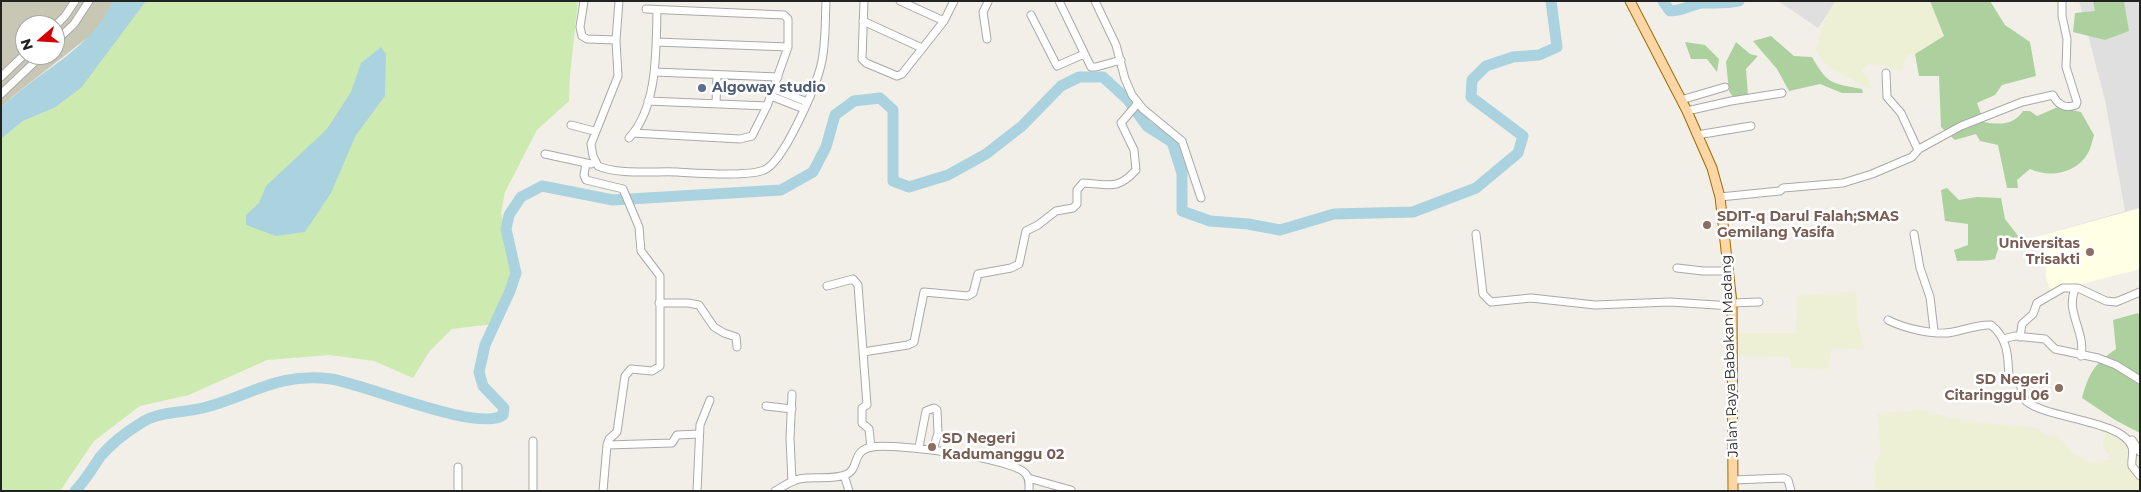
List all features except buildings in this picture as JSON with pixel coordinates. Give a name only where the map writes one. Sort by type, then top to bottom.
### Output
[{"type":"main road","name":"Jalan Raya Babakan Madang","points":[[1630,1],[1687,112],[1712,168],[1720,197],[1732,304],[1732,491]]},
{"type":"street","points":[[64,15],[75,1]]},
{"type":"street","points":[[65,33],[74,24],[89,1]]},
{"type":"street","points":[[584,1],[580,27],[582,36],[587,39],[616,40]]},
{"type":"street","points":[[598,166],[591,150],[594,131],[618,76],[616,40],[619,1]]},
{"type":"street","points":[[544,154],[612,169],[692,173],[763,171],[780,157],[805,106],[821,66],[826,1]]},
{"type":"street","points":[[864,1],[862,57],[866,63],[894,76],[899,76],[944,21],[954,1]]},
{"type":"street","points":[[900,1],[944,21]]},
{"type":"street","points":[[987,39],[983,12],[989,1]]},
{"type":"street","points":[[1059,1],[1084,54],[1093,68],[1121,60]]},
{"type":"street","points":[[1095,1],[1116,45],[1128,87],[1136,104],[1182,141],[1201,198]]},
{"type":"street","points":[[1720,197],[1780,191],[1783,188],[1843,183],[1882,170],[1912,157],[1918,150],[1961,126],[2036,98],[2053,95],[2057,102],[2063,106],[2076,106],[2077,102],[2066,67],[2067,39],[2062,16],[2062,1]]},
{"type":"street","points":[[646,9],[784,15],[788,19],[788,47],[774,89],[756,130],[747,138],[631,136],[648,101],[654,72],[657,10]]},
{"type":"street","points":[[1031,15],[1056,65],[1060,66],[1084,54]]},
{"type":"street","points":[[862,21],[922,48]]},
{"type":"street","points":[[656,42],[788,47]]},
{"type":"street","points":[[1,77],[15,64]]},
{"type":"street","points":[[1,94],[31,65]]},
{"type":"street","points":[[654,72],[778,77]]},
{"type":"street","points":[[1886,73],[1887,97],[1901,113],[1918,150]]},
{"type":"street","points":[[716,104],[717,75]]},
{"type":"street","points":[[1681,100],[1724,87]]},
{"type":"street","points":[[774,89],[805,106]]},
{"type":"street","points":[[1687,112],[1731,101],[1782,93]]},
{"type":"street","points":[[771,96],[805,106]]},
{"type":"street","points":[[648,101],[767,106]]},
{"type":"street","points":[[863,352],[912,344],[915,340],[924,292],[971,295],[978,274],[1011,268],[1018,264],[1026,231],[1038,225],[1056,211],[1073,208],[1077,204],[1077,190],[1083,183],[1113,186],[1129,178],[1136,170],[1136,165],[1134,150],[1122,125],[1136,104]]},
{"type":"street","points":[[571,125],[594,131]]},
{"type":"street","points":[[1697,135],[1750,126]]},
{"type":"street","points":[[586,163],[584,175],[586,180],[623,189],[639,227],[641,251],[660,276],[660,366],[656,370],[628,370],[622,389],[617,432],[609,439],[607,445],[603,491]]},
{"type":"street","points":[[1476,234],[1483,294],[1491,302],[1540,298],[1595,305],[1670,302],[1732,304],[1759,302]]},
{"type":"street","points":[[1914,234],[1918,262],[1930,297],[1934,331]]},
{"type":"street","points":[[1677,268],[1729,271]]},
{"type":"street","points":[[827,286],[850,279],[857,282],[867,405],[862,408],[860,417],[862,423],[869,429],[871,447]]},
{"type":"street","points":[[2020,337],[2022,324],[2033,314],[2037,303],[2063,288],[2076,288],[2106,301],[2116,302],[2140,292]]},
{"type":"street","points":[[2076,288],[2073,294],[2073,310],[2082,339],[2081,356]]},
{"type":"street","points":[[659,303],[688,302],[699,305],[714,327],[736,337],[737,348]]},
{"type":"street","points":[[1888,320],[1909,330],[1950,333],[1992,325],[2003,339],[2008,354],[2009,379],[2020,383],[2023,397],[2026,401],[2045,410],[2097,424],[2119,435],[2130,438],[2140,452]]},
{"type":"street","points":[[2003,339],[2020,337],[2045,339],[2055,349],[2110,363],[2140,380]]},
{"type":"street","points":[[792,394],[790,438],[792,482]]},
{"type":"street","points":[[697,491],[701,418],[710,400]]},
{"type":"street","points":[[766,406],[792,409]]},
{"type":"street","points":[[920,447],[926,411],[934,408],[937,410],[938,433],[933,450]]},
{"type":"street","points":[[607,445],[672,443],[678,435],[699,434]]},
{"type":"street","points":[[2119,435],[2131,445],[2131,465],[2140,476]]},
{"type":"street","points":[[533,441],[533,491]]},
{"type":"street","points":[[775,491],[800,479],[844,475],[852,470],[858,453],[871,447],[894,445],[920,447],[1013,466],[1024,471],[1028,478],[1029,491]]},
{"type":"street","points":[[458,467],[458,491]]},
{"type":"street","points":[[844,475],[849,491]]},
{"type":"street","points":[[1028,478],[1071,490]]},
{"type":"street","points":[[1733,480],[1784,478],[1788,480],[1791,491]]},
{"type":"shaded area","points":[[1,1],[113,1],[108,14],[91,35],[65,55],[65,15],[15,15],[15,65],[53,65],[13,96],[1,108]]},
{"type":"shaded area","points":[[1778,1],[1836,1],[1818,28]]},
{"type":"shaded area","points":[[1835,1],[1930,1],[1944,36],[1915,54],[1907,56],[1902,71],[1886,66],[1868,64],[1861,71],[1869,78],[1870,89],[1828,67],[1815,51],[1825,19]]},
{"type":"shaded area","points":[[2079,1],[2140,1],[2140,269],[2046,277],[2045,256],[2032,238],[2125,211],[2105,100]]},
{"type":"shaded area","name":"Universitas Trisakti","points":[[2140,208],[2140,269],[2051,292],[2046,277],[2045,256],[2032,238]]},
{"type":"shaded area","points":[[1856,292],[1858,322],[1864,349],[1832,348],[1828,369],[1790,368],[1790,357],[1739,356],[1739,333],[1796,333],[1797,295]]},
{"type":"shaded area","points":[[1920,410],[1964,421],[2037,428],[2049,436],[2058,436],[2072,452],[2089,463],[2112,459],[2102,446],[2107,429],[2132,435],[2140,439],[2140,491],[1873,491],[1876,482],[1875,465],[1881,451],[1877,414]]},
{"type":"green space","points":[[146,1],[578,1],[569,101],[537,130],[505,192],[501,213],[516,273],[510,291],[494,324],[452,329],[429,352],[413,378],[374,361],[330,355],[267,360],[189,395],[140,406],[94,441],[60,491],[1,491],[1,139],[23,121],[54,108]]},
{"type":"green space","points":[[1930,1],[1990,1],[2005,25],[2030,42],[2036,76],[2002,85],[1995,95],[1977,103],[1984,122],[2006,123],[2015,119],[2023,111],[2030,111],[2037,116],[2058,107],[2081,112],[2094,135],[2089,151],[2077,166],[2054,173],[2037,172],[2030,169],[2017,180],[2018,188],[2007,188],[1998,145],[1980,141],[1976,134],[1955,140],[1941,127],[1939,76],[1919,76],[1915,54],[1944,36]]},
{"type":"green space","points":[[2093,1],[2124,1],[2129,31],[2105,40],[2073,32],[2075,13],[2095,11]]},
{"type":"green space","points":[[1771,36],[1794,56],[1812,57],[1822,73],[1831,81],[1862,89],[1863,93],[1842,93],[1820,84],[1789,91],[1777,69],[1753,41]]},
{"type":"green space","points":[[1685,42],[1705,45],[1719,59],[1717,72],[1707,59],[1691,59]]},
{"type":"green space","points":[[1736,42],[1750,54],[1758,56],[1746,69],[1748,95],[1733,97],[1729,91],[1726,62]]},
{"type":"green space","points":[[1947,188],[1959,200],[1976,197],[2001,198],[2005,219],[2026,246],[2018,250],[2007,238],[2001,240],[1995,259],[1957,261],[1954,250],[1968,245],[1968,224],[1945,221],[1941,190]]},
{"type":"green space","points":[[2138,313],[2140,317],[2140,433],[2115,420],[2082,398],[2093,370],[2102,359],[2116,349],[2113,320]]},
{"type":"water","points":[[113,1],[146,1],[81,88],[54,108],[23,121],[1,139],[1,108],[54,65],[65,65],[65,57],[91,34]]},
{"type":"water","points":[[381,47],[386,54],[385,96],[356,135],[331,193],[305,232],[276,236],[246,225],[246,215],[259,203],[266,186],[327,129],[351,92],[361,63]]},
{"type":"waterway","points":[[75,491],[109,447],[130,430],[148,419],[163,414],[203,408],[264,386],[295,379],[331,379],[421,406],[471,418],[490,419],[503,415],[504,408],[483,386],[479,372],[485,345],[510,291],[516,273],[506,229],[509,215],[521,197],[542,186],[613,200],[781,190],[813,172],[826,147],[835,115],[854,101],[880,98],[893,110],[893,181],[909,187],[948,175],[986,154],[1022,126],[1061,86],[1079,77],[1103,77],[1128,100],[1147,126],[1172,142],[1182,173],[1182,211],[1210,221],[1248,224],[1280,230],[1334,214],[1413,212],[1476,188],[1518,153],[1523,136],[1471,97],[1472,80],[1486,66],[1513,57],[1539,55],[1557,47],[1551,1]]},
{"type":"waterway","points":[[1663,1],[1670,11],[1702,3],[1739,1]]},
{"type":"place","name":"Algoway studio","points":[[702,88]]},
{"type":"place","name":"SDIT-q Darul Falah;SMAS Gemilang Yasifa","points":[[1707,225]]},
{"type":"place","name":"Universitas Trisakti","points":[[2090,252]]},
{"type":"place","name":"SD Negeri Citaringgul 06","points":[[2059,388]]},
{"type":"place","name":"SD Negeri Kadumanggu 02","points":[[932,447]]}]
